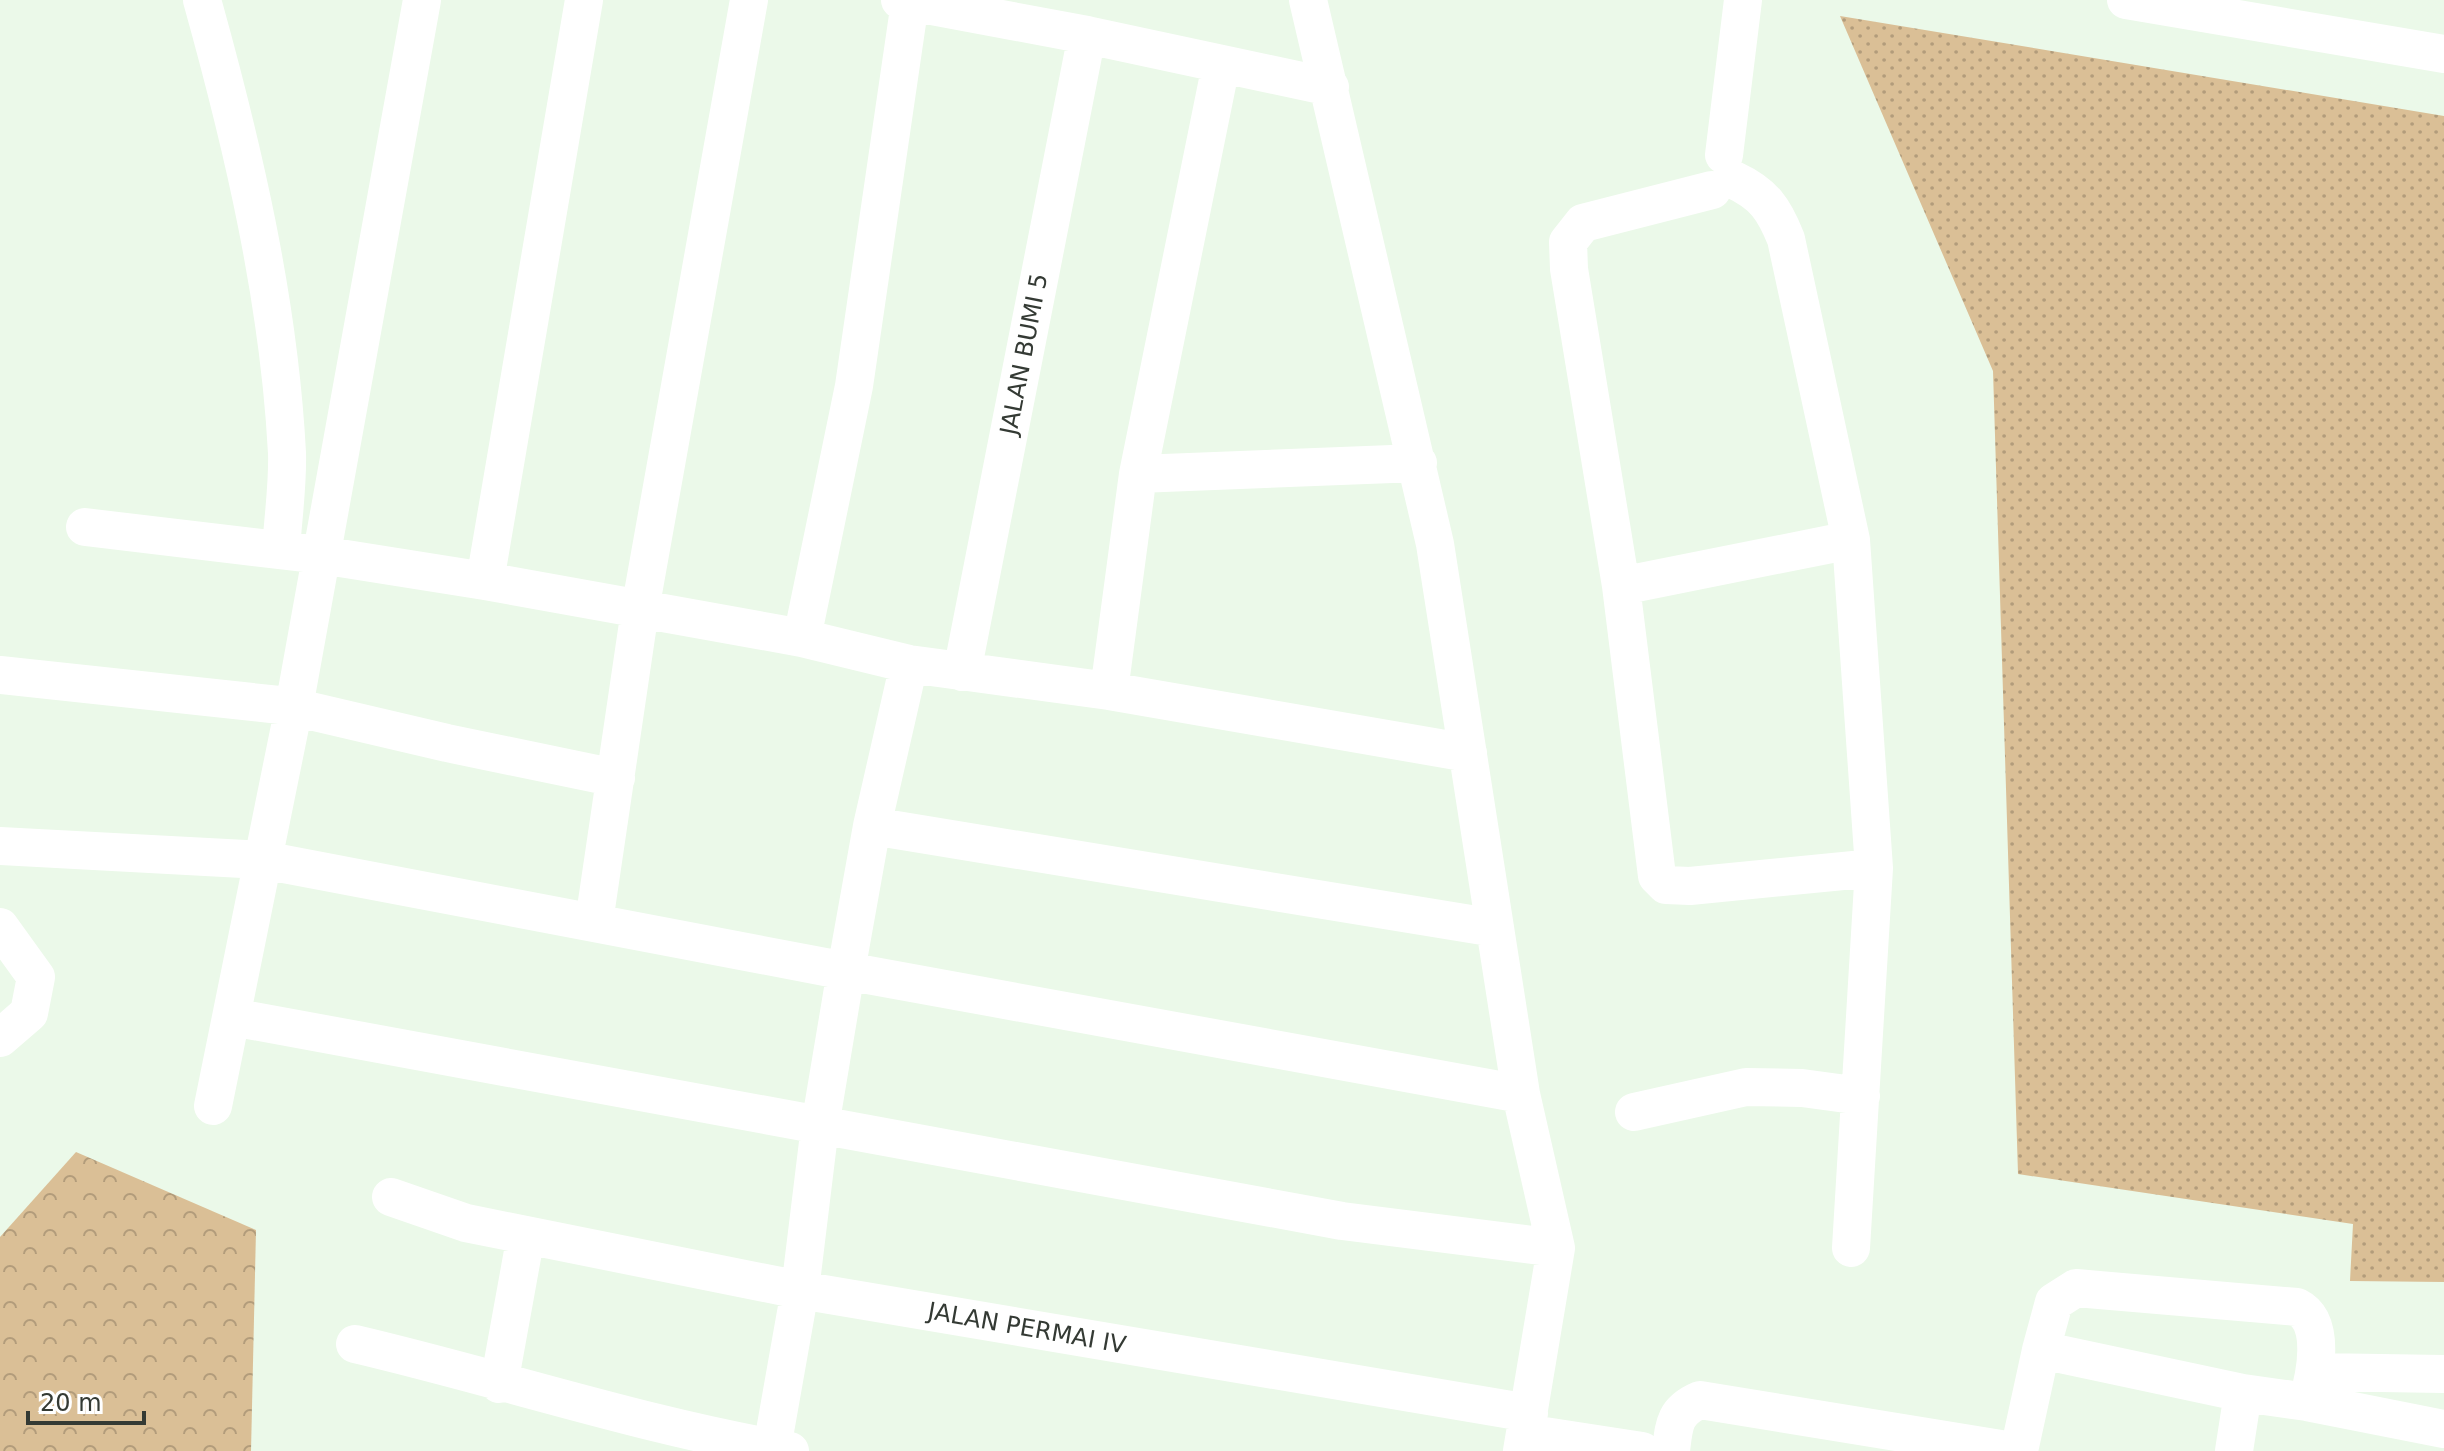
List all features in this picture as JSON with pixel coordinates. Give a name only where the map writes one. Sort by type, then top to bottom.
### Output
[{"type":"street","points":[[202,0],[232,106],[276,345],[287,455],[281,550]]},
{"type":"street","points":[[213,1106],[294,707],[422,0]]},
{"type":"street","points":[[485,581],[584,0]]},
{"type":"street","points":[[594,922],[640,610],[749,0]]},
{"type":"street","points":[[1308,0],[1435,544],[1521,1094],[1556,1248],[1525,1432]]},
{"type":"street","points":[[1724,175],[1743,0]]},
{"type":"street","points":[[2126,0],[2444,54]]},
{"type":"street","points":[[802,638],[854,386],[905,1],[1087,35],[1330,87]]},
{"type":"street","name":"JALAN BUMI 5","points":[[962,672],[1087,35]]},
{"type":"street","points":[[1109,691],[1138,474],[1221,65]]},
{"type":"street","points":[[1851,1248],[1874,868],[1851,540],[1786,239],[1774,210],[1757,191],[1724,175],[1583,223],[1568,242],[1621,586],[1657,876],[1666,885],[1690,886],[1874,868]]},
{"type":"street","points":[[1138,474],[1418,463]]},
{"type":"street","points":[[85,527],[321,555],[485,581],[802,638],[909,664],[1109,691],[1468,753]]},
{"type":"street","points":[[1621,586],[1851,540]]},
{"type":"street","points":[[355,1344],[425,1360],[499,1384],[781,1450],[820,1126],[872,826],[909,664]]},
{"type":"street","points":[[0,675],[294,707],[616,778]]},
{"type":"street","points":[[872,826],[1495,928]]},
{"type":"street","points":[[0,846],[263,860],[846,971],[1521,1094]]},
{"type":"street","points":[[0,927],[36,977],[29,1013],[0,1038]]},
{"type":"street","points":[[232,1017],[1342,1221],[1556,1248]]},
{"type":"street","points":[[1634,1112],[1746,1087],[1802,1088],[1861,1096]]},
{"type":"street","name":"JALAN PERMAI IV","points":[[391,1197],[466,1223],[1525,1432],[1642,1451]]},
{"type":"street","points":[[499,1384],[526,1235]]},
{"type":"street","points":[[1671,1451],[1675,1418],[1683,1407],[1700,1400],[2016,1451],[2054,1302],[2076,1288],[2297,1307],[2306,1312],[2312,1325],[2312,1387]]},
{"type":"street","points":[[2041,1350],[2243,1393],[2312,1387],[2391,1374],[2444,1374]]},
{"type":"street","points":[[2387,1418],[2391,1374]]},
{"type":"street","points":[[2312,1387],[2387,1418],[2444,1429]]},
{"type":"street","points":[[2234,1451],[2243,1393]]},
{"type":"green space","points":[[1840,16],[2444,116],[2444,1282],[2350,1281],[2353,1224],[2018,1174],[1993,371]]},
{"type":"green space","points":[[76,1152],[256,1230],[251,1451],[0,1451],[0,1237]]}]
